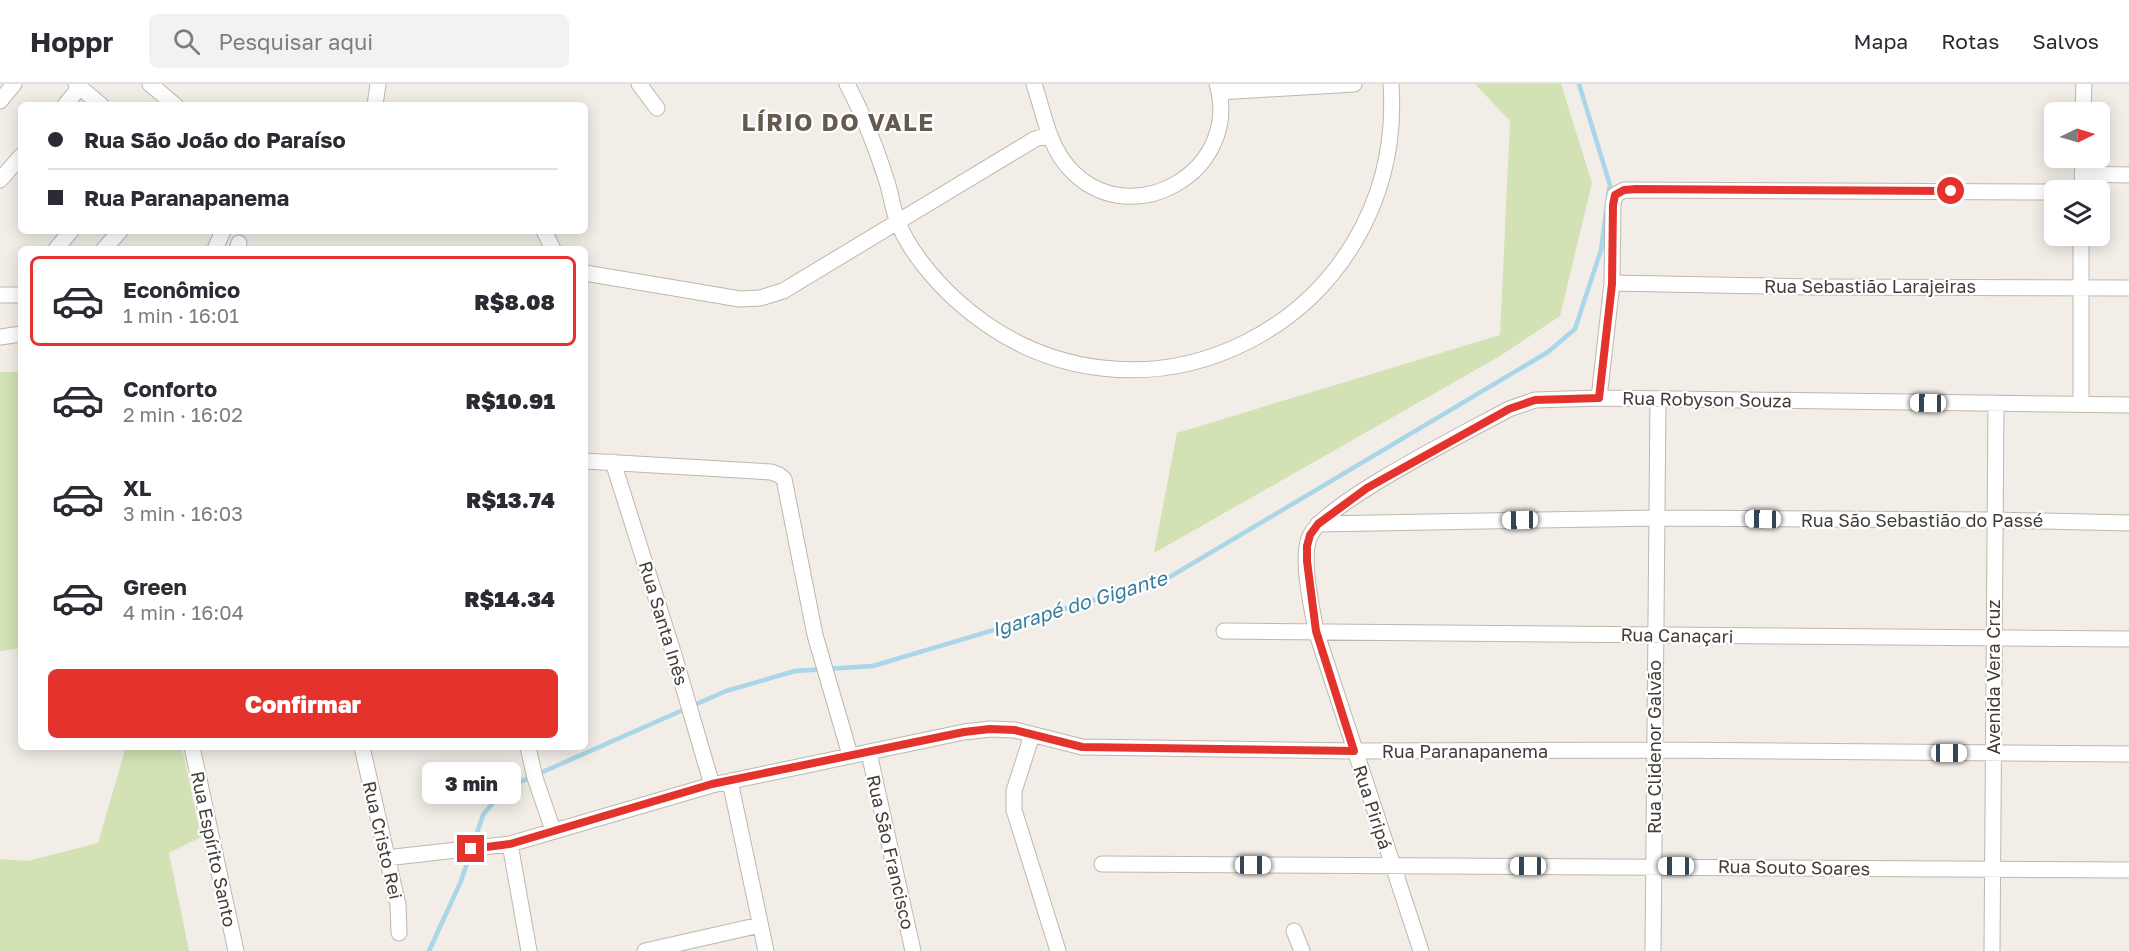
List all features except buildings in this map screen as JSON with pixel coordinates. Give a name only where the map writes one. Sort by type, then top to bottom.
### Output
[{"type":"street","points":[[0,101],[14,84]]},
{"type":"street","points":[[150,84],[171,102]]},
{"type":"street","points":[[375,102],[378,84]]},
{"type":"street","points":[[639,84],[657,108]]},
{"type":"street","points":[[847,84],[877,154],[898,221],[922,261],[955,299],[988,325],[1016,342],[1063,360],[1112,368],[1162,367],[1211,357],[1257,337],[1292,313],[1318,291],[1350,251],[1382,181],[1391,131],[1391,84]]},
{"type":"street","points":[[1034,84],[1050,135],[1058,153],[1070,169],[1091,185],[1115,195],[1128,196],[1156,194],[1182,181],[1203,161],[1211,149],[1220,121],[1218,88],[1354,84]]},
{"type":"street","points":[[2083,102],[2084,84]]},
{"type":"street","points":[[67,102],[78,86],[97,102]]},
{"type":"street","points":[[588,274],[740,299],[760,298],[783,291],[1035,139],[1050,135]]},
{"type":"street","points":[[0,180],[18,159]]},
{"type":"street","points":[[2082,168],[2082,180]]},
{"type":"street","points":[[2082,174],[2129,175]]},
{"type":"street","points":[[1599,398],[1612,284],[1613,205],[1615,195],[1624,190],[2044,192]]},
{"type":"street","points":[[58,246],[68,234]]},
{"type":"street","points":[[107,246],[117,234]]},
{"type":"street","points":[[2081,246],[2081,404]]},
{"type":"street","name":"Rua Sebastião Larajeiras","points":[[1612,284],[2129,288]]},
{"type":"street","points":[[0,295],[18,295]]},
{"type":"street","points":[[0,337],[18,334]]},
{"type":"street","name":"Rua Robyson Souza","points":[[1318,524],[1367,488],[1509,409],[1535,400],[1599,398],[2129,405]]},
{"type":"street","name":"Rua Clidenor Galvão","points":[[1653,951],[1658,399]]},
{"type":"street","name":"Avenida Vera Cruz","points":[[1992,951],[1996,404]]},
{"type":"street","points":[[588,461],[771,472],[784,479],[820,655],[850,755]]},
{"type":"street","name":"Rua Santa Inês","points":[[613,462],[712,784]]},
{"type":"street","name":"Rua São Sebastião do Passé","points":[[1318,524],[1657,518],[2129,523]]},
{"type":"street","name":"Rua Piripá","points":[[1318,524],[1310,535],[1307,546],[1310,597],[1316,631],[1421,951]]},
{"type":"street","name":"Rua Canaçari","points":[[1224,631],[2129,639]]},
{"type":"street","name":"Rua Paranapanema","points":[[386,858],[510,844],[712,784],[964,732],[990,729],[1015,730],[1082,747],[1354,751],[1655,750],[2129,754]]},
{"type":"street","points":[[1032,735],[1014,790],[1014,810],[1058,951]]},
{"type":"street","name":"Rua Espírito Santo","points":[[193,750],[236,951]]},
{"type":"street","name":"Rua Cristo Rei","points":[[363,750],[398,905],[399,933]]},
{"type":"street","points":[[529,751],[553,830]]},
{"type":"street","name":"Rua São Francisco","points":[[869,753],[913,951]]},
{"type":"street","points":[[730,781],[766,951]]},
{"type":"street","points":[[510,844],[529,951]]},
{"type":"street","name":"Rua Souto Soares","points":[[1102,864],[2129,870]]},
{"type":"street","points":[[645,951],[760,926]]},
{"type":"street","points":[[1294,931],[1302,951]]},
{"type":"green space","points":[[1475,84],[1561,84],[1592,183],[1560,316],[1500,356],[1154,553],[1177,433],[1500,335],[1510,121]]},
{"type":"green space","points":[[0,372],[18,372],[18,648],[0,651]]},
{"type":"green space","points":[[125,750],[183,750],[201,837],[169,853],[189,951],[0,951],[0,859],[28,861],[98,843]]},
{"type":"waterway","name":"Igarapé do Gigante","points":[[1579,84],[1610,185],[1608,195]]},
{"type":"waterway","name":"Igarapé do Gigante","points":[[429,951],[461,881],[483,815],[504,789],[726,691],[795,671],[873,666],[1168,578],[1548,352],[1575,329],[1601,250],[1606,212]]},
{"type":"district","name":"LÍRIO DO VALE","points":[[838,121]]},
{"type":"route","points":[[471,849],[510,844],[712,784],[964,732],[990,729],[1015,730],[1082,747],[1354,751],[1316,631],[1307,561],[1310,535],[1318,524],[1367,488],[1509,409],[1535,400],[1599,398],[1612,284],[1615,195],[1624,190],[1636,189],[1951,191]]}]
